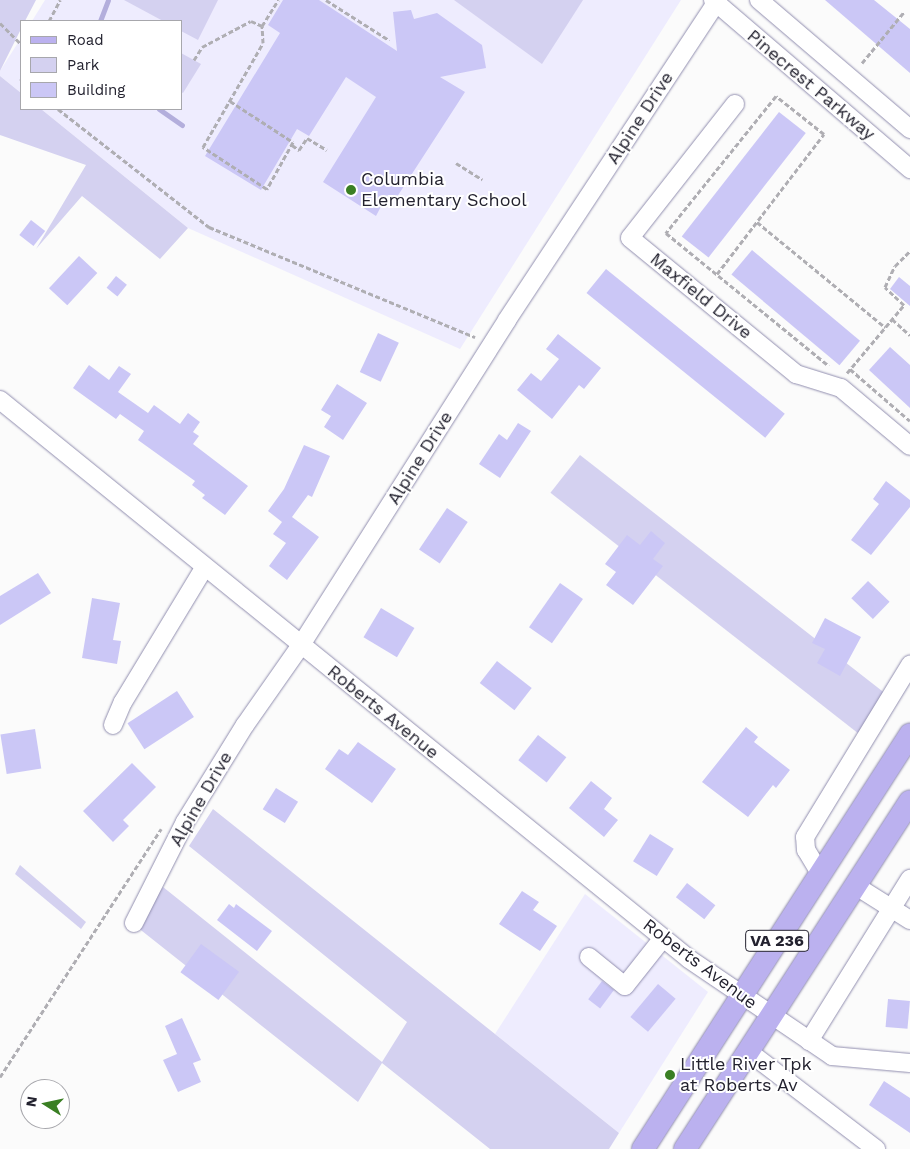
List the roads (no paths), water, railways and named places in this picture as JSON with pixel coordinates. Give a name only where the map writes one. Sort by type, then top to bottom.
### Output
[{"type":"main road","name":"VA 236","points":[[643,1149],[910,734]]},
{"type":"main road","name":"VA 236","points":[[685,1149],[910,801]]},
{"type":"street","name":"Pinecrest Parkway","points":[[759,0],[910,129]]},
{"type":"street","name":"Pinecrest Parkway","points":[[715,1],[910,169]]},
{"type":"street","name":"Alpine Drive","points":[[134,923],[185,822],[245,725],[301,645],[496,337],[715,1]]},
{"type":"street","name":"Maxfield Drive","points":[[735,104],[630,238],[796,374],[841,388],[910,446]]},
{"type":"street","name":"Roberts Avenue","points":[[0,400],[204,568],[663,938],[742,996],[832,1056],[910,1063]]},
{"type":"street","points":[[113,725],[123,702],[204,568]]},
{"type":"street","points":[[820,873],[806,850],[805,837],[910,665]]},
{"type":"street","points":[[809,1041],[910,879]]},
{"type":"street","points":[[856,886],[910,920]]},
{"type":"street","points":[[589,957],[625,986],[663,938]]},
{"type":"street","points":[[749,1052],[876,1149]]},
{"type":"waterway","points":[[100,20],[108,0]]},
{"type":"waterway","points":[[160,110],[182,125]]},
{"type":"place","name":"Columbia Elementary School","points":[[351,190]]},
{"type":"place","name":"Little River Tpk at Roberts Av","points":[[670,1075]]}]
